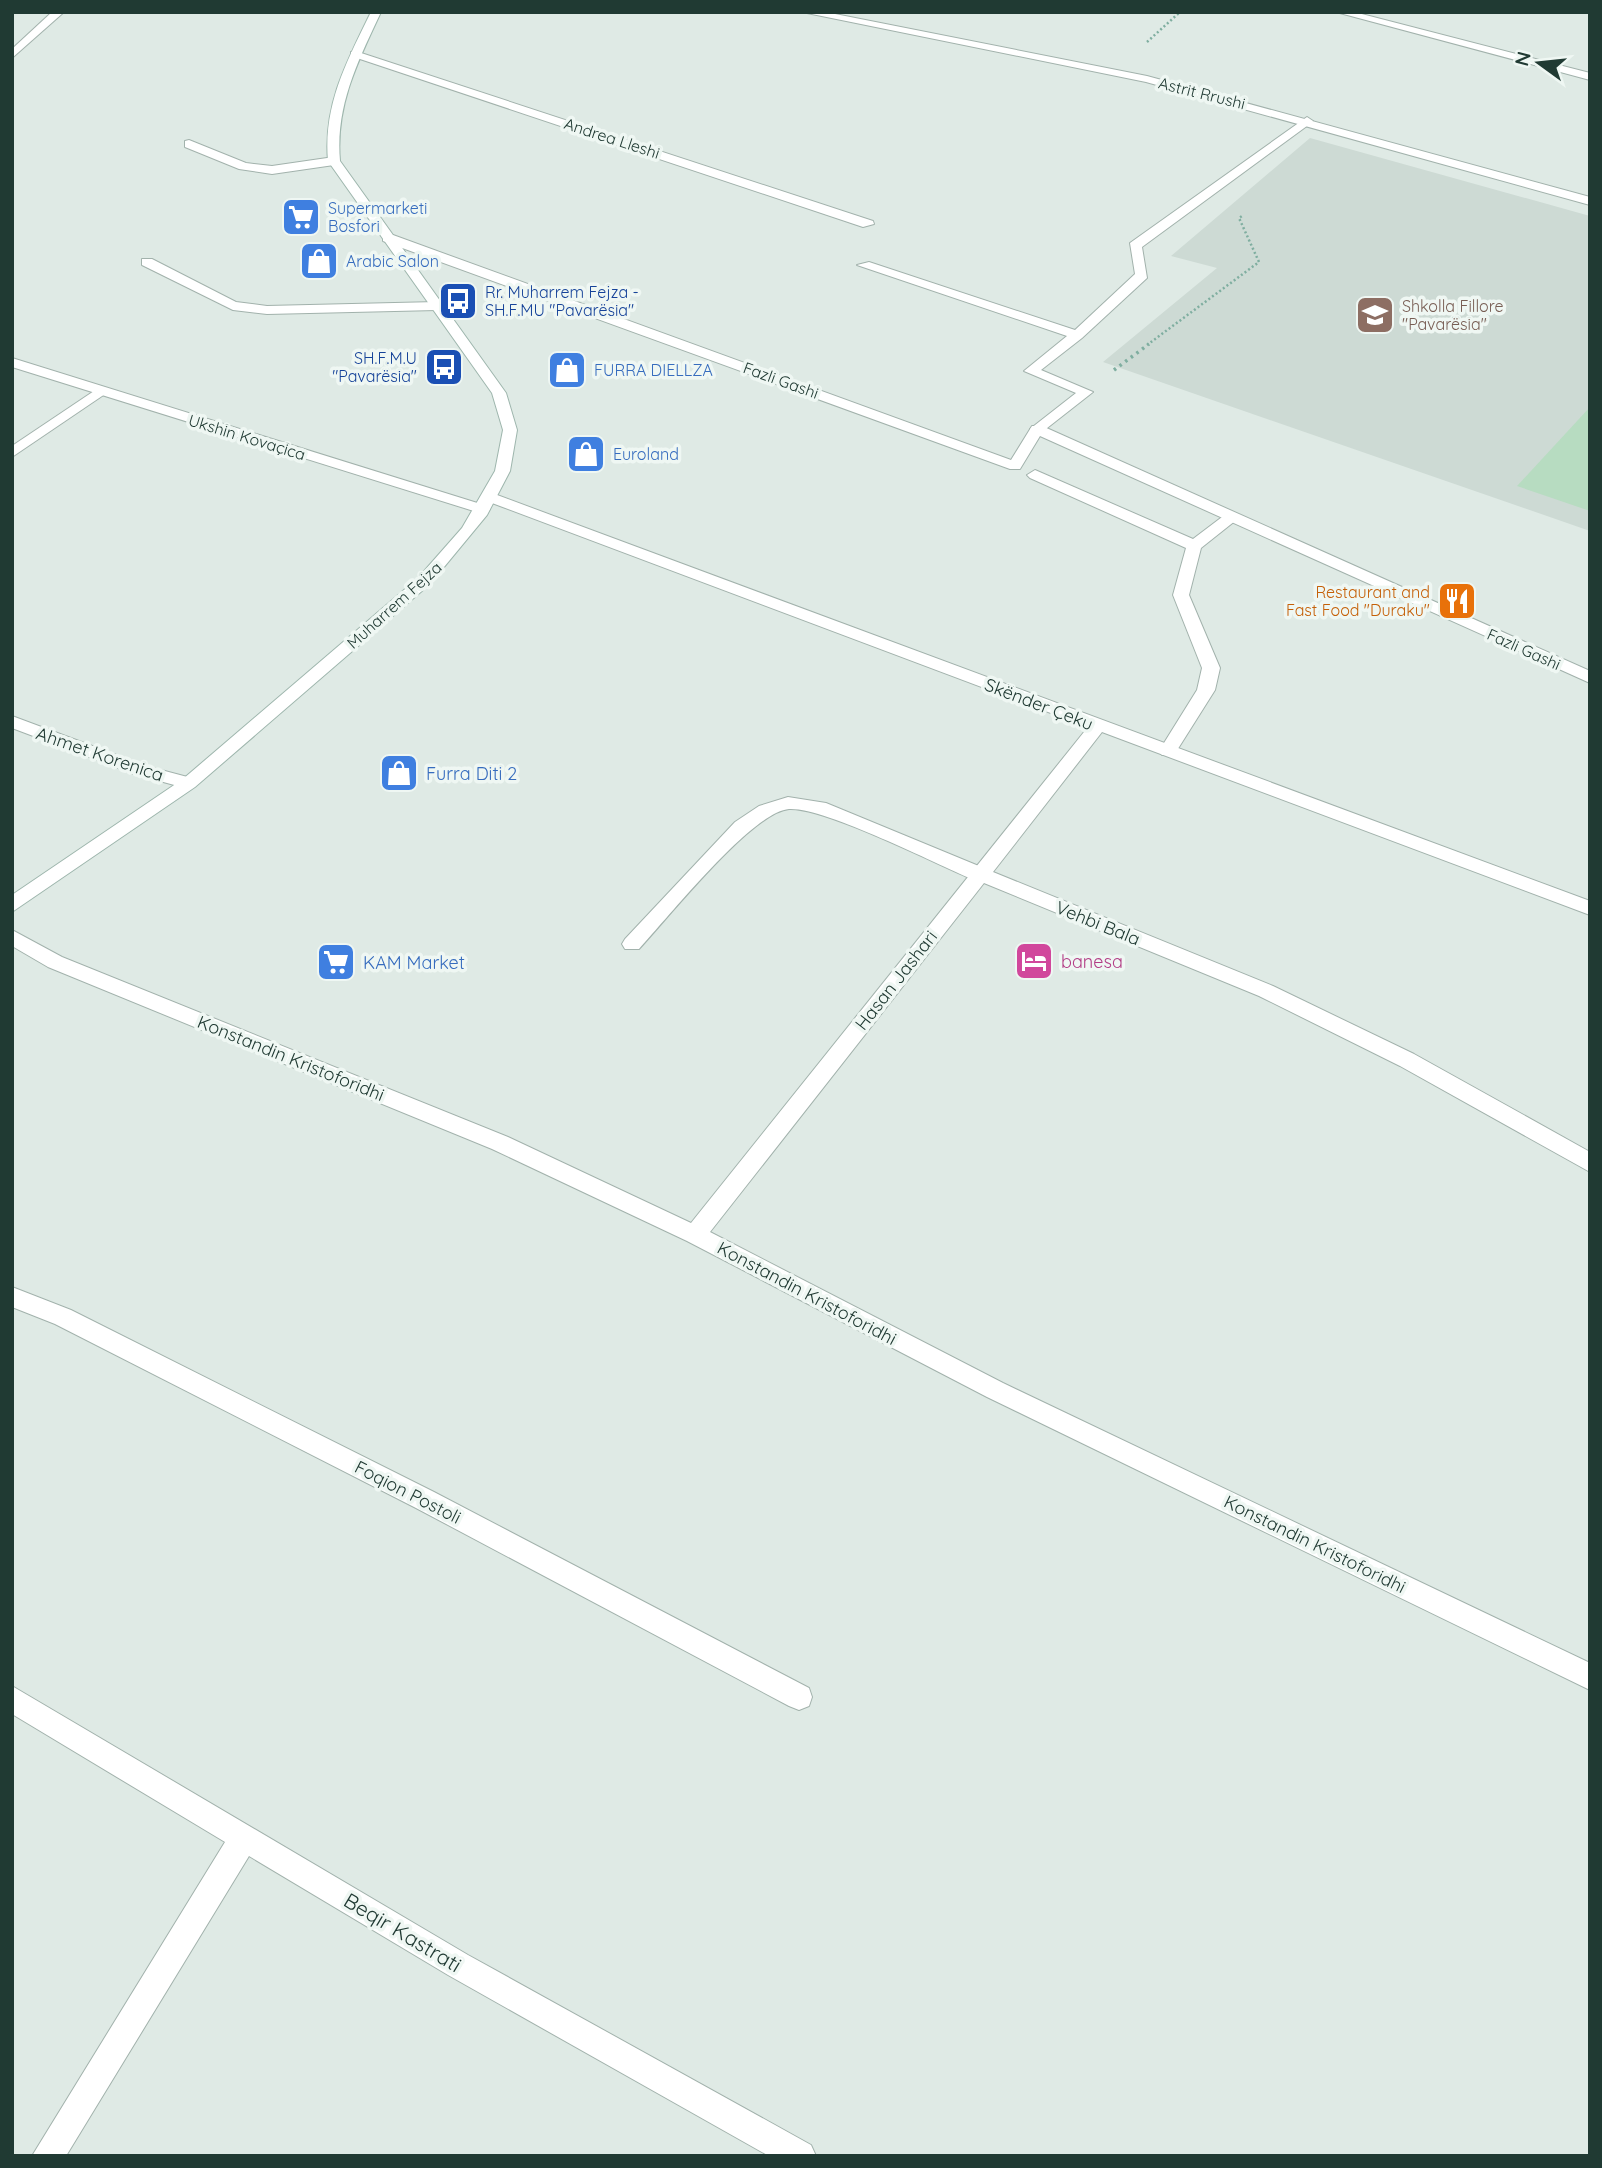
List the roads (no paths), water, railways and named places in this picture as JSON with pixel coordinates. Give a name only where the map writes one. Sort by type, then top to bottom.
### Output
[{"type":"street","points":[[12,55],[59,12]]},
{"type":"street","points":[[188,145],[243,166],[272,170],[334,161],[331,141],[335,108],[355,54],[376,12]]},
{"type":"street","name":"Astrit Rrushi","points":[[807,12],[854,24],[1147,79],[1590,201]]},
{"type":"street","points":[[854,24],[875,12]]},
{"type":"street","points":[[1341,12],[1590,76]]},
{"type":"street","name":"Andrea Lleshi","points":[[355,54],[868,223]]},
{"type":"street","points":[[864,265],[1077,335],[1142,275],[1135,246],[1307,121]]},
{"type":"street","name":"Muharrem Fejza","points":[[12,905],[189,783],[424,581],[456,548],[486,503],[508,457],[510,428],[499,394],[334,161]]},
{"type":"street","name":"Fazli Gashi","points":[[388,238],[1015,466],[1037,429],[1086,392],[1031,371],[1077,335]]},
{"type":"street","points":[[147,262],[233,306],[267,310],[437,306]]},
{"type":"street","name":"Ukshin Kovaçica","points":[[12,362],[100,391],[486,503]]},
{"type":"street","points":[[12,453],[100,391]]},
{"type":"street","name":"Fazli Gashi","points":[[1037,429],[1590,678]]},
{"type":"street","points":[[1035,475],[1194,546]]},
{"type":"street","name":"Skënder Çeku","points":[[486,503],[1590,908]]},
{"type":"street","points":[[1168,751],[1206,690],[1211,668],[1181,595],[1194,546],[1232,517]]},
{"type":"street","name":"Ahmet Korenica","points":[[12,722],[140,770],[189,783]]},
{"type":"street","name":"Hasan Jashari","points":[[695,1235],[1098,726]]},
{"type":"street","name":"Vehbi Bala","points":[[632,944],[742,826],[765,810],[788,803],[820,807],[1266,991],[1407,1060],[1590,1163]]},
{"type":"street","name":"Konstandin Kristoforidhi","points":[[12,937],[55,962],[500,1143],[695,1235],[974,1379],[1590,1676]]},
{"type":"street","name":"Foqion Postoli","points":[[12,1297],[63,1317],[425,1500],[799,1697]]},
{"type":"street","name":"Beqir Kastrati","points":[[12,1699],[458,1965],[800,2156]]},
{"type":"street","points":[[48,2156],[244,1838]]},
{"type":"place","name":"Supermarketi Bosfori","points":[[301,217]]},
{"type":"place","name":"Arabic Salon","points":[[319,261]]},
{"type":"place","name":"Rr. Muharrem Fejza - SH.F.MU \"Pavarësia\"","points":[[458,301]]},
{"type":"place","name":"Shkolla Fillore \"Pavarësia\"","points":[[1375,315]]},
{"type":"place","name":"SH.F.M.U \"Pavarësia\"","points":[[444,367]]},
{"type":"place","name":"FURRA DIELLZA","points":[[567,370]]},
{"type":"place","name":"Euroland","points":[[586,454]]},
{"type":"place","name":"Restaurant and Fast Food \"Duraku\"","points":[[1457,601]]},
{"type":"place","name":"Furra Diti 2","points":[[399,773]]},
{"type":"place","name":"banesa","points":[[1034,961]]},
{"type":"place","name":"KAM Market","points":[[336,962]]}]
